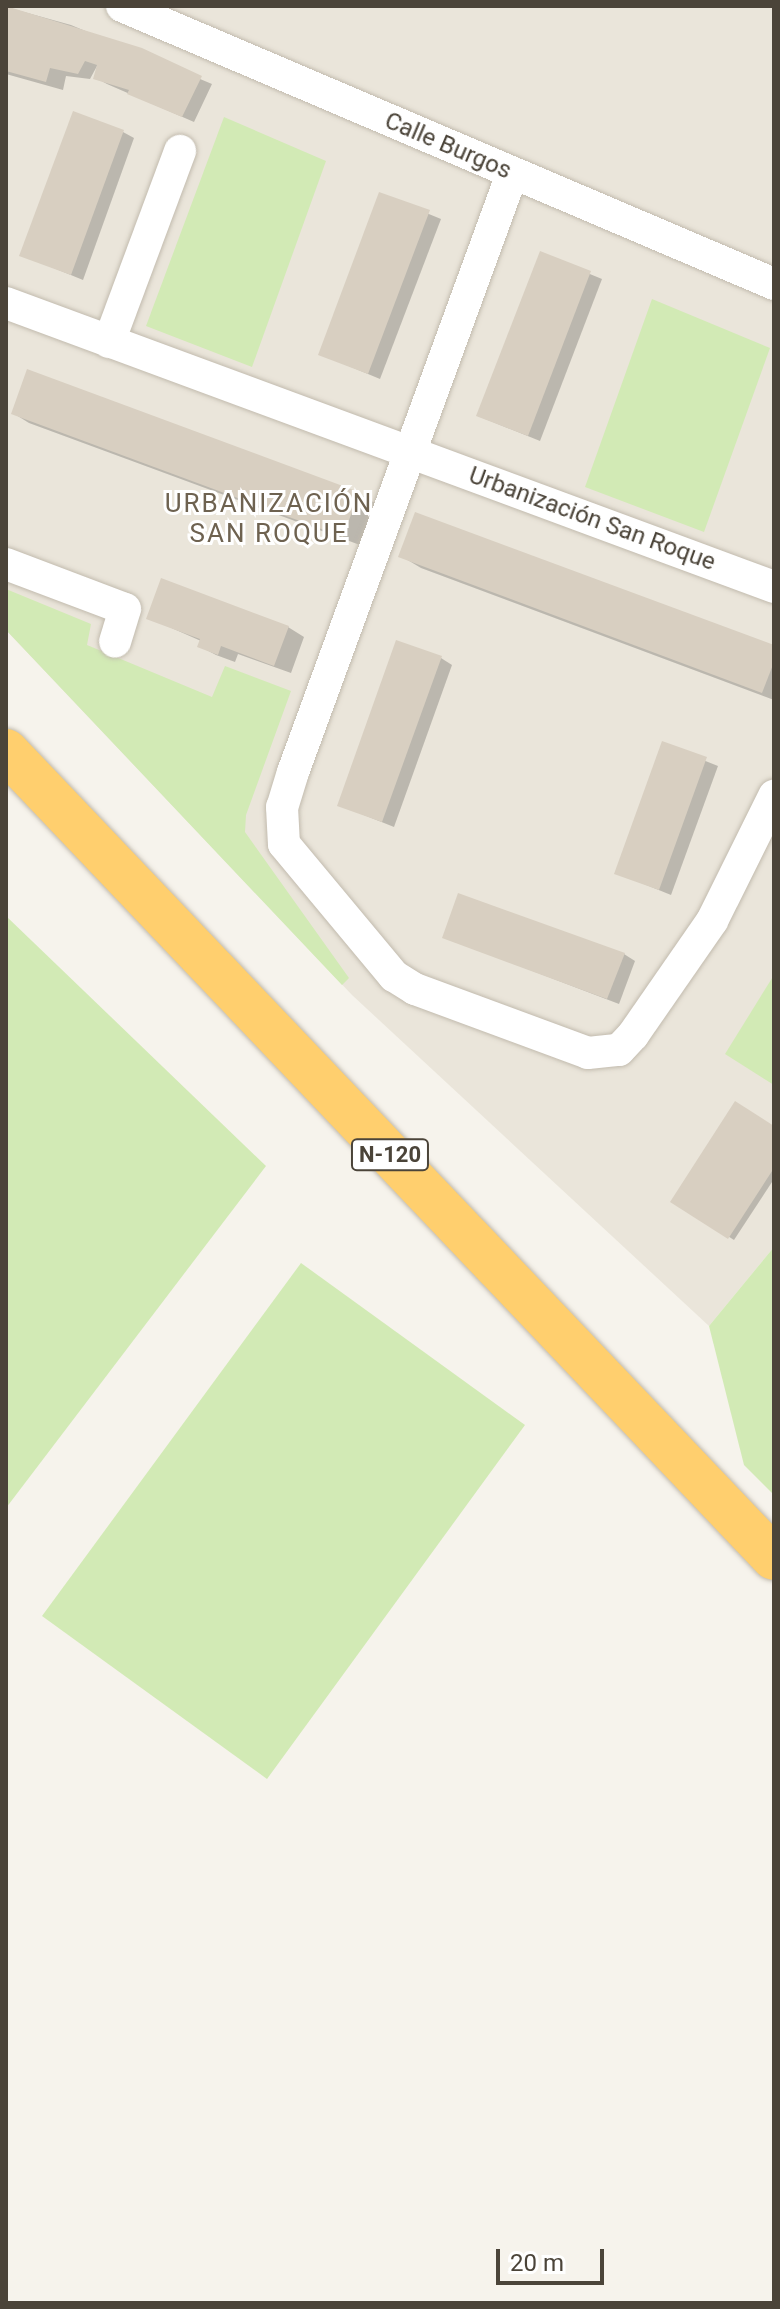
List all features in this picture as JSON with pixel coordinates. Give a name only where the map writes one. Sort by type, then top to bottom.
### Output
[{"type":"highway","name":"N-120","points":[[6,751],[774,1558]]},
{"type":"street","name":"Calle Burgos","points":[[122,6],[774,284]]},
{"type":"street","points":[[109,342],[180,151]]},
{"type":"street","points":[[512,174],[293,772],[279,832],[331,904],[394,976],[415,989],[588,1053],[619,1050],[712,921],[774,796]]},
{"type":"street","name":"Urbanización San Roque","points":[[6,303],[774,587]]},
{"type":"street","points":[[6,564],[125,609],[115,641]]},
{"type":"shaded area","points":[[6,6],[774,6],[774,1247],[709,1326],[352,995],[6,630]]},
{"type":"green space","points":[[224,117],[326,161],[252,367],[146,326]]},
{"type":"green space","points":[[652,299],[770,348],[704,532],[585,487]]},
{"type":"green space","points":[[6,589],[91,624],[87,645],[212,697],[225,666],[291,691],[246,815],[245,832],[349,978],[342,985],[6,630]]},
{"type":"green space","points":[[6,916],[266,1166],[6,1508]]},
{"type":"green space","points":[[774,975],[774,1085],[725,1054]]},
{"type":"green space","points":[[774,1247],[774,1495],[744,1465],[709,1326]]},
{"type":"green space","points":[[301,1263],[525,1425],[267,1779],[42,1616]]},
{"type":"building","points":[[6,6],[142,48],[202,76],[182,117],[127,94],[129,90],[93,79],[97,65],[85,61],[78,74],[50,68],[46,82],[6,71]]},
{"type":"building","points":[[73,111],[124,130],[71,275],[19,256]]},
{"type":"building","points":[[379,192],[430,210],[368,374],[318,355]]},
{"type":"building","points":[[540,251],[591,271],[528,436],[476,416]]},
{"type":"building","points":[[27,369],[359,492],[343,537],[11,414]]},
{"type":"building","points":[[415,512],[774,645],[774,662],[762,693],[398,557]]},
{"type":"building","points":[[161,578],[289,626],[274,666],[221,646],[218,655],[197,647],[200,639],[146,619]]},
{"type":"building","points":[[396,640],[442,656],[382,822],[337,806]]},
{"type":"building","points":[[662,741],[707,757],[659,890],[614,874]]},
{"type":"building","points":[[458,893],[625,953],[607,999],[442,938]]},
{"type":"building","points":[[735,1101],[774,1126],[774,1168],[728,1239],[670,1202]]},
{"type":"district","name":"URBANIZACIÓN SAN ROQUE","points":[[269,519]]}]
